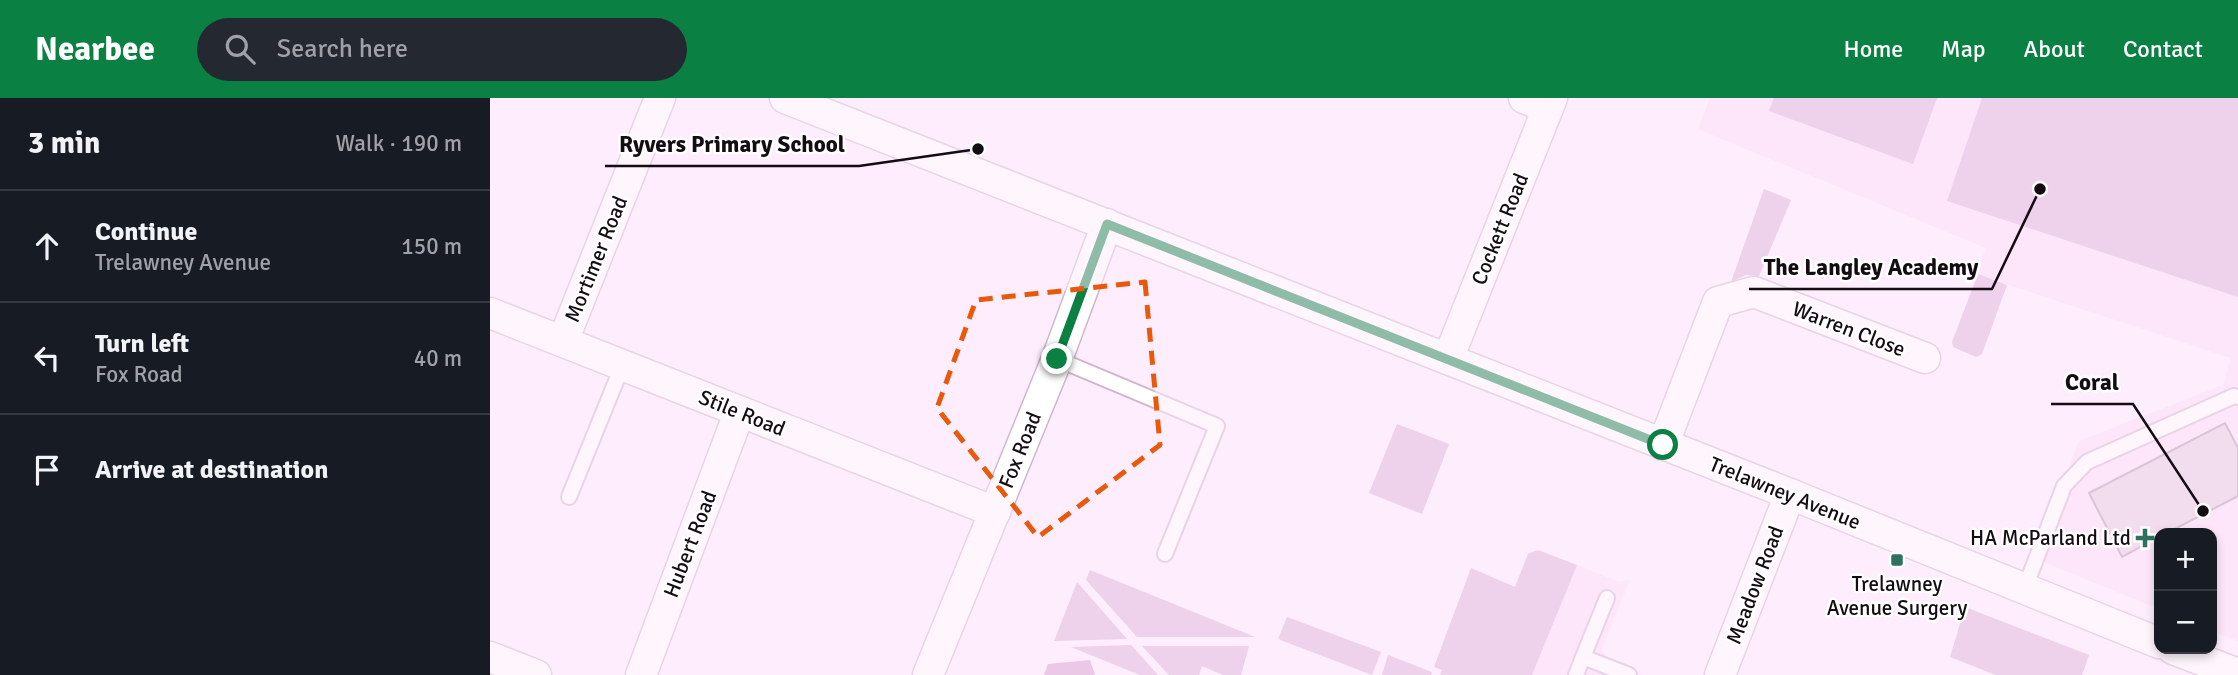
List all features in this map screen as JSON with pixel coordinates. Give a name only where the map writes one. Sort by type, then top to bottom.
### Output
[{"type":"street","name":"Mortimer Road","points":[[563,341],[660,98]]},
{"type":"street","name":"Trelawney Avenue","points":[[785,98],[1790,494],[2154,641]]},
{"type":"street","name":"Cockett Road","points":[[1448,359],[1541,101]]},
{"type":"street","name":"Fox Road","points":[[928,675],[1057,359],[1107,224]]},
{"type":"street","name":"Warren Close","points":[[1663,445],[1718,302],[1754,292],[1925,358]]},
{"type":"street","name":"Stile Road","points":[[490,313],[995,512]]},
{"type":"street","name":"Hubert Road","points":[[641,675],[739,413]]},
{"type":"street","name":"Meadow Road","points":[[1720,675],[1790,494]]},
{"type":"street","points":[[2186,654],[2238,674]]},
{"type":"street","points":[[490,657],[536,675]]},
{"type":"lane","points":[[1057,359],[1217,426],[1166,554]]},
{"type":"lane","points":[[569,497],[623,364]]},
{"type":"lane","points":[[2025,588],[2064,486],[2087,462],[2234,396],[2238,397]]},
{"type":"lane","points":[[1576,675],[1607,598]]},
{"type":"lane","points":[[1583,657],[1629,675]]},
{"type":"highlighted area","points":[[1145,282],[1160,445],[1038,537],[937,408],[976,300]]},
{"type":"shaded area","points":[[1710,98],[2238,98],[2238,641],[2217,633],[2217,528],[2154,528],[2154,607],[2034,558],[2079,441],[2223,385],[2231,358],[1976,274],[1986,248],[1698,129]]},
{"type":"shaded area","points":[[1774,98],[1937,98],[1913,164],[1769,111]]},
{"type":"shaded area","points":[[1982,98],[2238,98],[2238,297],[1947,201]]},
{"type":"shaded area","points":[[1764,189],[1791,200],[1759,276],[1746,275],[1731,282]]},
{"type":"shaded area","points":[[1978,274],[2007,285],[1982,354],[1976,357],[1953,347],[1952,342]]},
{"type":"shaded area","points":[[1397,424],[1449,444],[1422,514],[1369,493]]},
{"type":"shaded area","points":[[1538,550],[1577,565],[1532,675],[1440,675],[1442,670],[1434,667],[1471,568],[1515,587],[1528,554]]},
{"type":"shaded area","points":[[1577,565],[1619,582],[1630,580],[1601,650],[1611,662],[1644,675],[1532,675]]},
{"type":"shaded area","points":[[1090,570],[1255,637],[1137,637],[1086,580]]},
{"type":"shaded area","points":[[1077,582],[1127,639],[1054,641]]},
{"type":"shaded area","points":[[1965,607],[2089,655],[2082,675],[1996,675],[1950,657]]},
{"type":"shaded area","points":[[1287,617],[1381,652],[1372,675],[1278,639]]},
{"type":"shaded area","points":[[1131,645],[1158,675],[1140,675],[1071,647]]},
{"type":"shaded area","points":[[1142,646],[1249,646],[1241,675],[1223,675],[1202,666],[1199,675],[1169,675]]},
{"type":"shaded area","points":[[1388,655],[1432,672],[1431,675],[1382,675]]},
{"type":"shaded area","points":[[1090,660],[1095,675],[1044,675],[1048,664]]},
{"type":"building","points":[[2225,423],[2238,448],[2238,496],[2177,528],[2154,528],[2154,540],[2122,557],[2089,493]]},
{"type":"place","name":"Ryvers Primary School","points":[[978,149]]},
{"type":"place","name":"The Langley Academy","points":[[2040,189]]},
{"type":"place","name":"Coral","points":[[2203,511]]},
{"type":"place","name":"HA McParland Ltd","points":[[2145,538]]},
{"type":"place","name":"Trelawney Avenue Surgery","points":[[1897,560]]},
{"type":"route","points":[[1057,359],[1107,224],[1663,445]]}]
